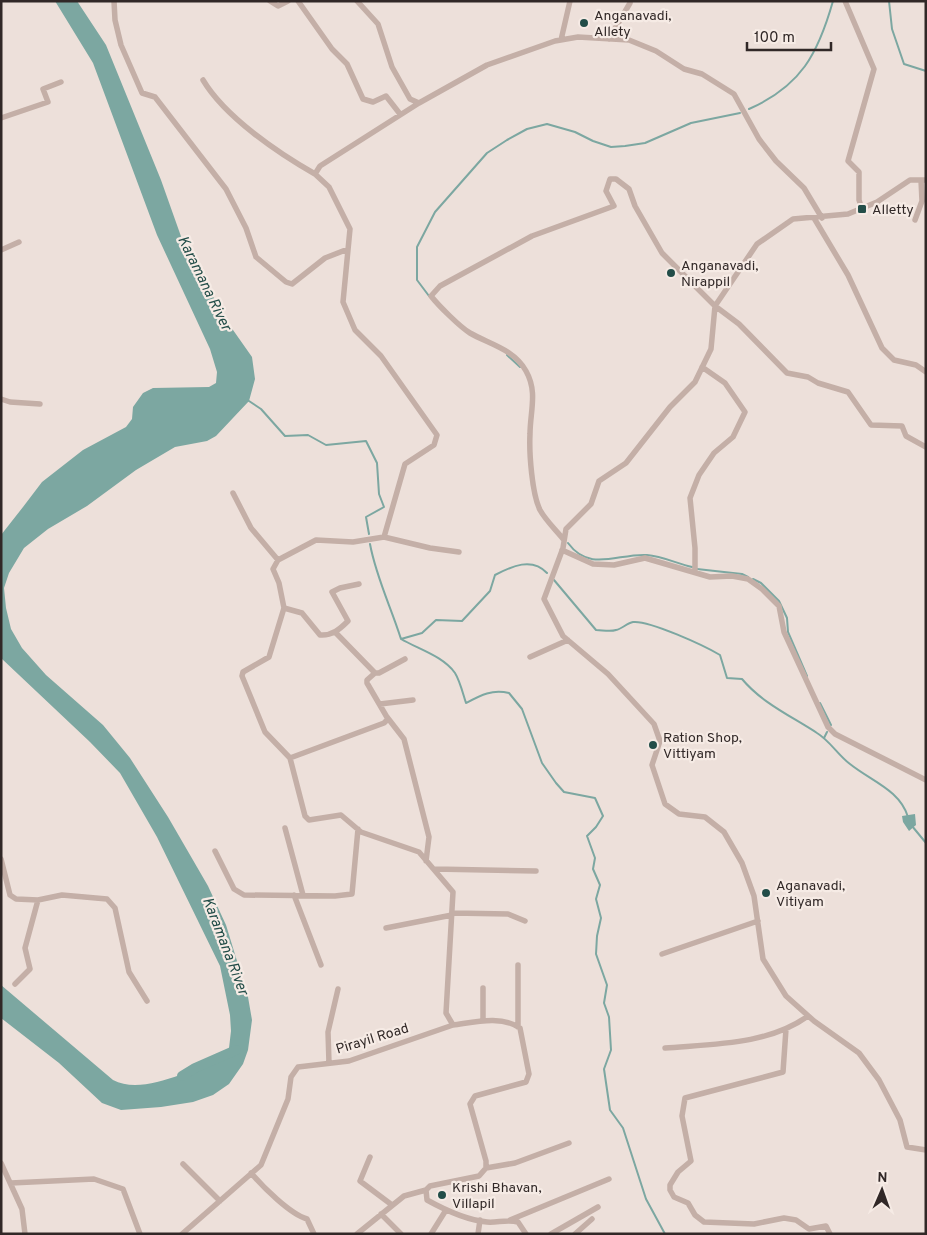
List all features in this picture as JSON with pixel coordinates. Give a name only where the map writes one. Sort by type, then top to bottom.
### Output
[{"type":"street","points":[[114,1],[115,20],[121,45],[142,93],[155,97],[226,188],[246,228],[256,256],[286,282],[292,284],[325,258],[348,249]]},
{"type":"street","points":[[270,1],[278,6],[288,1]]},
{"type":"street","points":[[298,1],[332,49],[347,64],[363,99],[373,102],[386,96],[400,114]]},
{"type":"street","points":[[357,1],[378,24],[392,67],[410,99],[419,103]]},
{"type":"street","points":[[561,40],[570,1]]},
{"type":"street","points":[[845,1],[874,69],[848,161],[850,166],[859,172],[859,200],[862,209]]},
{"type":"street","points":[[609,39],[630,2]]},
{"type":"street","points":[[315,174],[320,166],[400,114],[487,64],[561,40],[578,38],[629,40],[647,46],[684,69],[702,74],[734,94],[759,139],[804,188],[822,218]]},
{"type":"street","points":[[203,80],[226,111],[290,160],[315,174],[328,187],[350,229],[343,302],[355,330],[381,356],[437,435],[434,445],[405,464],[393,498],[384,536]]},
{"type":"street","points":[[1,118],[48,102],[43,89],[62,82]]},
{"type":"street","points":[[564,540],[540,510],[536,497],[530,434],[534,397],[527,372],[517,360],[499,346],[469,332],[431,296],[440,286],[532,236],[614,206],[605,187],[610,179],[616,179],[629,189],[635,206],[662,253],[714,306],[739,324],[786,373],[808,376],[818,383],[848,392],[871,425],[902,426],[906,436],[926,447]]},
{"type":"street","points":[[915,220],[922,201],[924,180],[910,180],[888,195],[848,214],[822,218],[793,219],[757,244],[714,306],[711,349],[695,382],[670,407],[626,463],[599,481],[591,504],[566,529],[562,550],[544,599],[563,636],[608,674],[654,724],[660,741],[652,766],[665,804],[679,814],[705,817],[724,832],[742,863],[754,896],[763,959],[786,996],[808,1016],[859,1053],[879,1080],[900,1120],[907,1147],[926,1150]]},
{"type":"street","points":[[814,218],[848,275],[882,348],[894,360],[916,365],[926,372]]},
{"type":"street","points":[[1,250],[19,242]]},
{"type":"street","points":[[695,572],[695,548],[690,498],[699,475],[714,453],[734,438],[745,412],[725,383],[702,367]]},
{"type":"street","points":[[1,398],[10,402],[40,404]]},
{"type":"street","points":[[233,493],[251,528],[278,560]]},
{"type":"street","points":[[454,1025],[446,1013],[453,892],[419,852],[358,829],[341,815],[309,820],[305,816],[290,758],[265,732],[242,676],[243,672],[269,657],[284,608],[279,583],[273,569],[278,560],[316,540],[354,542],[384,536],[430,548],[459,552]]},
{"type":"street","points":[[562,550],[594,564],[614,565],[630,559],[645,558],[710,577],[732,576],[748,579],[762,588],[779,606],[784,632],[828,727],[835,734],[926,780]]},
{"type":"street","points":[[284,608],[302,613],[320,635],[327,636],[348,622],[332,592],[340,588],[359,584]]},
{"type":"street","points":[[335,632],[375,673]]},
{"type":"street","points":[[530,657],[568,640]]},
{"type":"street","points":[[405,659],[380,673],[375,673],[367,680],[367,683],[387,717],[404,739],[429,837],[426,861]]},
{"type":"street","points":[[380,704],[413,700]]},
{"type":"street","points":[[290,758],[384,723],[388,719],[387,717]]},
{"type":"street","points":[[285,828],[303,896]]},
{"type":"street","points":[[214,851],[234,889],[244,895],[303,896],[352,894],[358,829]]},
{"type":"street","points":[[1,859],[10,895],[16,899],[38,900],[62,895],[107,899],[115,908],[129,972],[147,1001]]},
{"type":"street","points":[[434,869],[536,871]]},
{"type":"street","points":[[294,895],[321,964]]},
{"type":"street","points":[[15,984],[30,969],[25,948],[38,900]]},
{"type":"street","points":[[386,928],[452,914],[508,914],[525,921]]},
{"type":"street","points":[[662,954],[758,922]]},
{"type":"street","points":[[486,1168],[486,1161],[470,1104],[475,1096],[526,1082],[530,1074],[518,1027],[518,965]]},
{"type":"street","points":[[483,988],[483,1021]]},
{"type":"street","points":[[329,1063],[328,1032],[338,990]]},
{"type":"street","points":[[666,1048],[716,1044],[784,1030],[808,1016]]},
{"type":"street","name":"Pirayil Road","points":[[182,1234],[261,1165],[288,1099],[291,1077],[298,1066],[350,1061],[454,1025],[493,1020],[513,1023],[518,1027]]},
{"type":"street","points":[[784,1030],[783,1072],[685,1098],[682,1116],[691,1161],[678,1172],[670,1185],[670,1190],[674,1197],[688,1202],[695,1215],[704,1222],[754,1224],[784,1218],[796,1220],[809,1229],[826,1226],[830,1234]]},
{"type":"street","points":[[357,1234],[404,1196],[426,1190],[430,1186],[479,1176],[486,1168],[515,1163],[569,1143]]},
{"type":"street","points":[[370,1157],[360,1180],[392,1205]]},
{"type":"street","points":[[1,1163],[22,1209],[25,1234]]},
{"type":"street","points":[[183,1164],[220,1200]]},
{"type":"street","points":[[252,1173],[262,1185],[297,1216],[307,1219],[314,1234]]},
{"type":"street","points":[[11,1183],[94,1179],[123,1189],[140,1234]]},
{"type":"street","points":[[510,1220],[609,1179]]},
{"type":"street","points":[[426,1190],[427,1200],[446,1210],[480,1220],[510,1220],[518,1222],[523,1232]]},
{"type":"street","points":[[551,1234],[598,1207]]},
{"type":"street","points":[[431,1234],[446,1210]]},
{"type":"street","points":[[381,1214],[401,1234]]},
{"type":"street","points":[[575,1234],[592,1219]]},
{"type":"street","points":[[478,1234],[480,1220]]},
{"type":"water","points":[[55,1],[77,1],[106,45],[161,180],[183,242],[226,320],[252,357],[255,379],[249,401],[216,436],[207,441],[175,447],[136,470],[87,506],[48,529],[24,548],[9,573],[4,588],[11,629],[22,648],[46,675],[103,725],[130,758],[168,817],[208,886],[226,925],[248,997],[252,1020],[248,1050],[243,1064],[229,1084],[213,1095],[193,1102],[161,1107],[121,1110],[102,1103],[59,1063],[1,1018],[1,985],[113,1080],[125,1084],[138,1085],[167,1079],[222,1059],[229,1048],[231,1031],[230,1015],[220,966],[157,837],[120,773],[1,658],[1,535],[42,482],[83,450],[126,427],[132,419],[133,407],[143,393],[153,388],[209,387],[216,383],[217,372],[210,349],[157,235],[93,63]]},
{"type":"water","points":[[915,814],[916,825],[909,831],[903,822],[902,816]]},
{"type":"waterway","points":[[749,109],[782,90],[805,66],[821,37],[833,1]]},
{"type":"waterway","points":[[889,1],[892,29],[904,64],[926,71]]},
{"type":"waterway","points":[[429,296],[417,280],[417,247],[435,212],[487,153],[507,140],[527,129],[547,124],[575,132],[611,147],[625,146],[645,143],[691,123],[740,113]]},
{"type":"waterway","points":[[507,355],[520,367]]},
{"type":"waterway","points":[[249,401],[261,409],[285,436],[308,435],[326,445],[366,441],[377,463],[379,494],[384,507],[366,517],[369,534]]},
{"type":"waterway","points":[[568,543],[577,552],[595,559],[605,560],[647,555],[692,567]]},
{"type":"waterway","points":[[370,544],[380,580],[401,639],[422,633],[436,620],[462,621],[490,591],[495,575],[508,569],[528,564],[535,565],[547,573]]},
{"type":"waterway","points":[[697,569],[742,574],[748,577]]},
{"type":"waterway","points":[[753,579],[761,583],[779,601],[787,618],[788,632],[807,676]]},
{"type":"waterway","points":[[554,580],[596,630],[614,631],[633,622],[641,622],[677,634],[720,655],[727,678],[742,679],[758,695],[822,736],[850,764],[892,793],[899,800],[908,817]]},
{"type":"waterway","points":[[401,639],[437,657],[450,667],[455,673],[466,703],[492,692],[509,693],[522,709],[542,763],[556,783],[564,792],[595,798],[603,816],[587,836],[595,858],[593,869],[600,885],[596,899],[601,918],[596,954],[607,985],[604,1003],[609,1017],[611,1050],[604,1069],[610,1110],[623,1128],[646,1199],[665,1234]]},
{"type":"waterway","points":[[820,703],[831,725]]},
{"type":"waterway","points":[[824,738],[827,732]]},
{"type":"waterway","points":[[912,826],[926,843]]},
{"type":"waterway","name":"Karamana River","points":[[182,1076],[195,1068],[236,1050]]},
{"type":"place","name":"Anganavadi, Allety","points":[[584,23]]},
{"type":"place","name":"Alletty","points":[[862,209]]},
{"type":"place","name":"Anganavadi, Nirappil","points":[[671,273]]},
{"type":"place","name":"Ration Shop, Vittiyam","points":[[653,745]]},
{"type":"place","name":"Aganavadi, Vitiyam","points":[[766,893]]},
{"type":"place","name":"Krishi Bhavan, Villapil","points":[[442,1195]]}]
